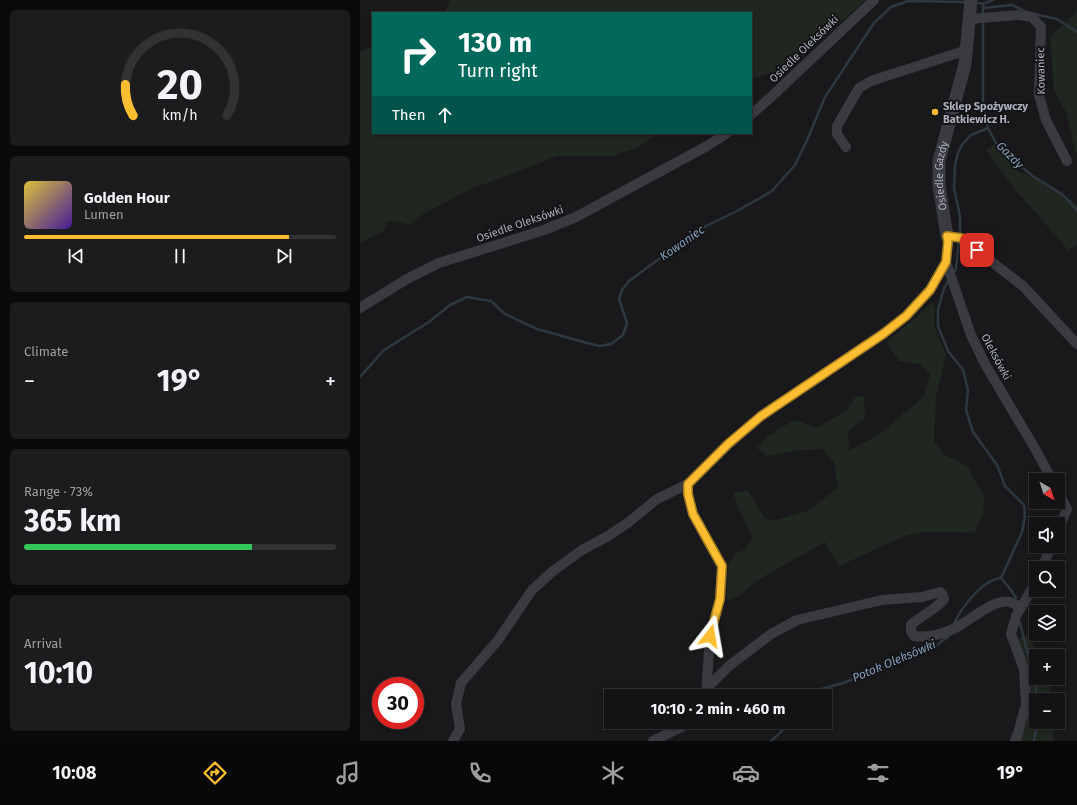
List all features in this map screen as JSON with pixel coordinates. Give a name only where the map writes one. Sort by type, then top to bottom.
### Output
[{"type":"street","name":"Osiedle Oleksówki","points":[[752,114],[874,0]]},
{"type":"street","points":[[970,0],[972,17]]},
{"type":"street","name":"Kowaniec","points":[[972,17],[1019,15],[1032,17],[1041,27],[1040,95],[1046,120],[1067,161]]},
{"type":"street","name":"Osiedle Gazdy","points":[[953,236],[939,186],[939,161],[962,78],[972,17]]},
{"type":"street","points":[[846,147],[837,134],[837,126],[859,88],[871,81],[966,50]]},
{"type":"street","name":"Osiedle Oleksówki","points":[[360,308],[407,279],[439,263],[527,236],[576,217],[702,149],[725,134]]},
{"type":"street","points":[[953,236],[1023,286],[1077,344]]},
{"type":"street","name":"Oleksówki","points":[[953,236],[948,242],[946,262],[971,335],[985,364],[1048,473]]},
{"type":"street","points":[[453,741],[460,729],[456,704],[461,684],[498,640],[532,590],[552,571],[582,550],[608,536],[629,522],[657,499],[688,484],[728,444],[761,416],[883,334],[906,316],[930,290],[946,262]]},
{"type":"street","points":[[688,484],[688,494],[693,514],[722,566],[720,599],[710,636],[706,689]]},
{"type":"street","points":[[1064,517],[1067,509],[1065,505]]},
{"type":"street","points":[[709,689],[729,666],[770,634],[797,620],[882,600],[922,597],[940,592],[944,595],[944,599],[939,605],[920,616],[911,625],[911,631],[914,636],[923,637],[953,629],[996,603],[1009,602],[1021,608]]},
{"type":"street","points":[[1015,741],[1026,704],[1024,669],[1011,634],[1016,616],[1029,594]]},
{"type":"street","points":[[653,741],[677,729]]},
{"type":"shaded area","points":[[450,0],[865,0],[804,56],[788,68],[752,79],[752,12],[444,12]]},
{"type":"shaded area","points":[[1077,11],[1077,153],[1075,151],[1066,112],[1054,91],[1050,37]]},
{"type":"shaded area","points":[[372,46],[372,134],[658,134],[636,148],[613,156],[557,156],[473,188],[423,214],[409,225],[395,221],[388,221],[384,231],[360,243],[360,52]]},
{"type":"shaded area","points":[[994,144],[1018,171],[1058,191],[1077,204],[1077,245],[1068,250],[1015,189],[986,150]]},
{"type":"shaded area","points":[[932,302],[935,307],[934,325],[946,355],[936,397],[934,441],[943,454],[967,466],[984,496],[983,516],[974,533],[928,532],[907,535],[839,566],[825,542],[761,578],[739,596],[727,601],[728,565],[735,554],[744,550],[753,538],[733,493],[747,490],[765,519],[776,520],[807,511],[838,488],[834,461],[822,449],[792,451],[767,456],[757,448],[769,436],[795,420],[816,428],[846,411],[856,396],[864,397],[865,418],[848,432],[849,451],[881,433],[924,396],[930,374],[920,364],[899,361],[886,342],[918,316]]},
{"type":"shaded area","points":[[1027,634],[1029,641],[1030,641],[1034,649],[1029,649],[1029,685],[1051,685],[1051,693],[1029,693],[1029,729],[1054,729],[1053,741],[1016,741],[1026,721],[1016,641]]},
{"type":"waterway","name":"Kowaniec","points":[[974,2],[983,4],[993,0]]},
{"type":"waterway","name":"Kowaniec","points":[[360,377],[384,350],[429,322],[450,305],[467,297],[491,301],[505,314],[537,329],[600,346],[611,344],[623,335],[627,323],[619,299],[622,290],[629,281],[700,229],[737,211],[772,191],[795,165],[825,97],[874,23],[891,7],[908,1],[967,2]]},
{"type":"waterway","name":"Gazdy","points":[[983,4],[983,16]]},
{"type":"waterway","points":[[983,8],[1012,5],[1027,12]]},
{"type":"waterway","points":[[1034,14],[1057,19],[1077,32]]},
{"type":"waterway","name":"Gazdy","points":[[983,21],[983,99],[984,117],[988,128],[996,143],[1013,160],[1034,177],[1062,194],[1077,210]]},
{"type":"waterway","name":"Potok Oleksówki","points":[[960,235],[960,216],[954,188],[955,165],[958,153],[962,145],[971,135],[988,128]]},
{"type":"waterway","name":"Potok Oleksówki","points":[[954,273],[956,269],[959,240]]},
{"type":"waterway","name":"Potok Oleksówki","points":[[949,280],[944,288],[938,310],[938,326],[948,351],[963,370],[968,390],[966,410],[973,432],[997,465],[1005,486],[1024,505],[1025,516],[1022,532],[1001,578],[994,580],[980,589],[967,603],[954,624]]},
{"type":"waterway","points":[[1001,578],[1016,598]]},
{"type":"waterway","points":[[1020,623],[1036,693]]},
{"type":"waterway","name":"Potok Oleksówki","points":[[821,689],[843,683],[937,645],[950,634]]},
{"type":"waterway","name":"Potok Oleksówki","points":[[771,741],[784,729]]},
{"type":"waterway","points":[[1034,741],[1036,729]]},
{"type":"place","name":"Sklep Spożywczy Batkiewicz H.","points":[[935,112]]},
{"type":"route","points":[[710,636],[720,599],[722,566],[693,514],[688,494],[688,484],[728,444],[761,416],[883,334],[906,316],[930,290],[946,262],[948,242],[947,236],[961,238],[977,250]]}]
